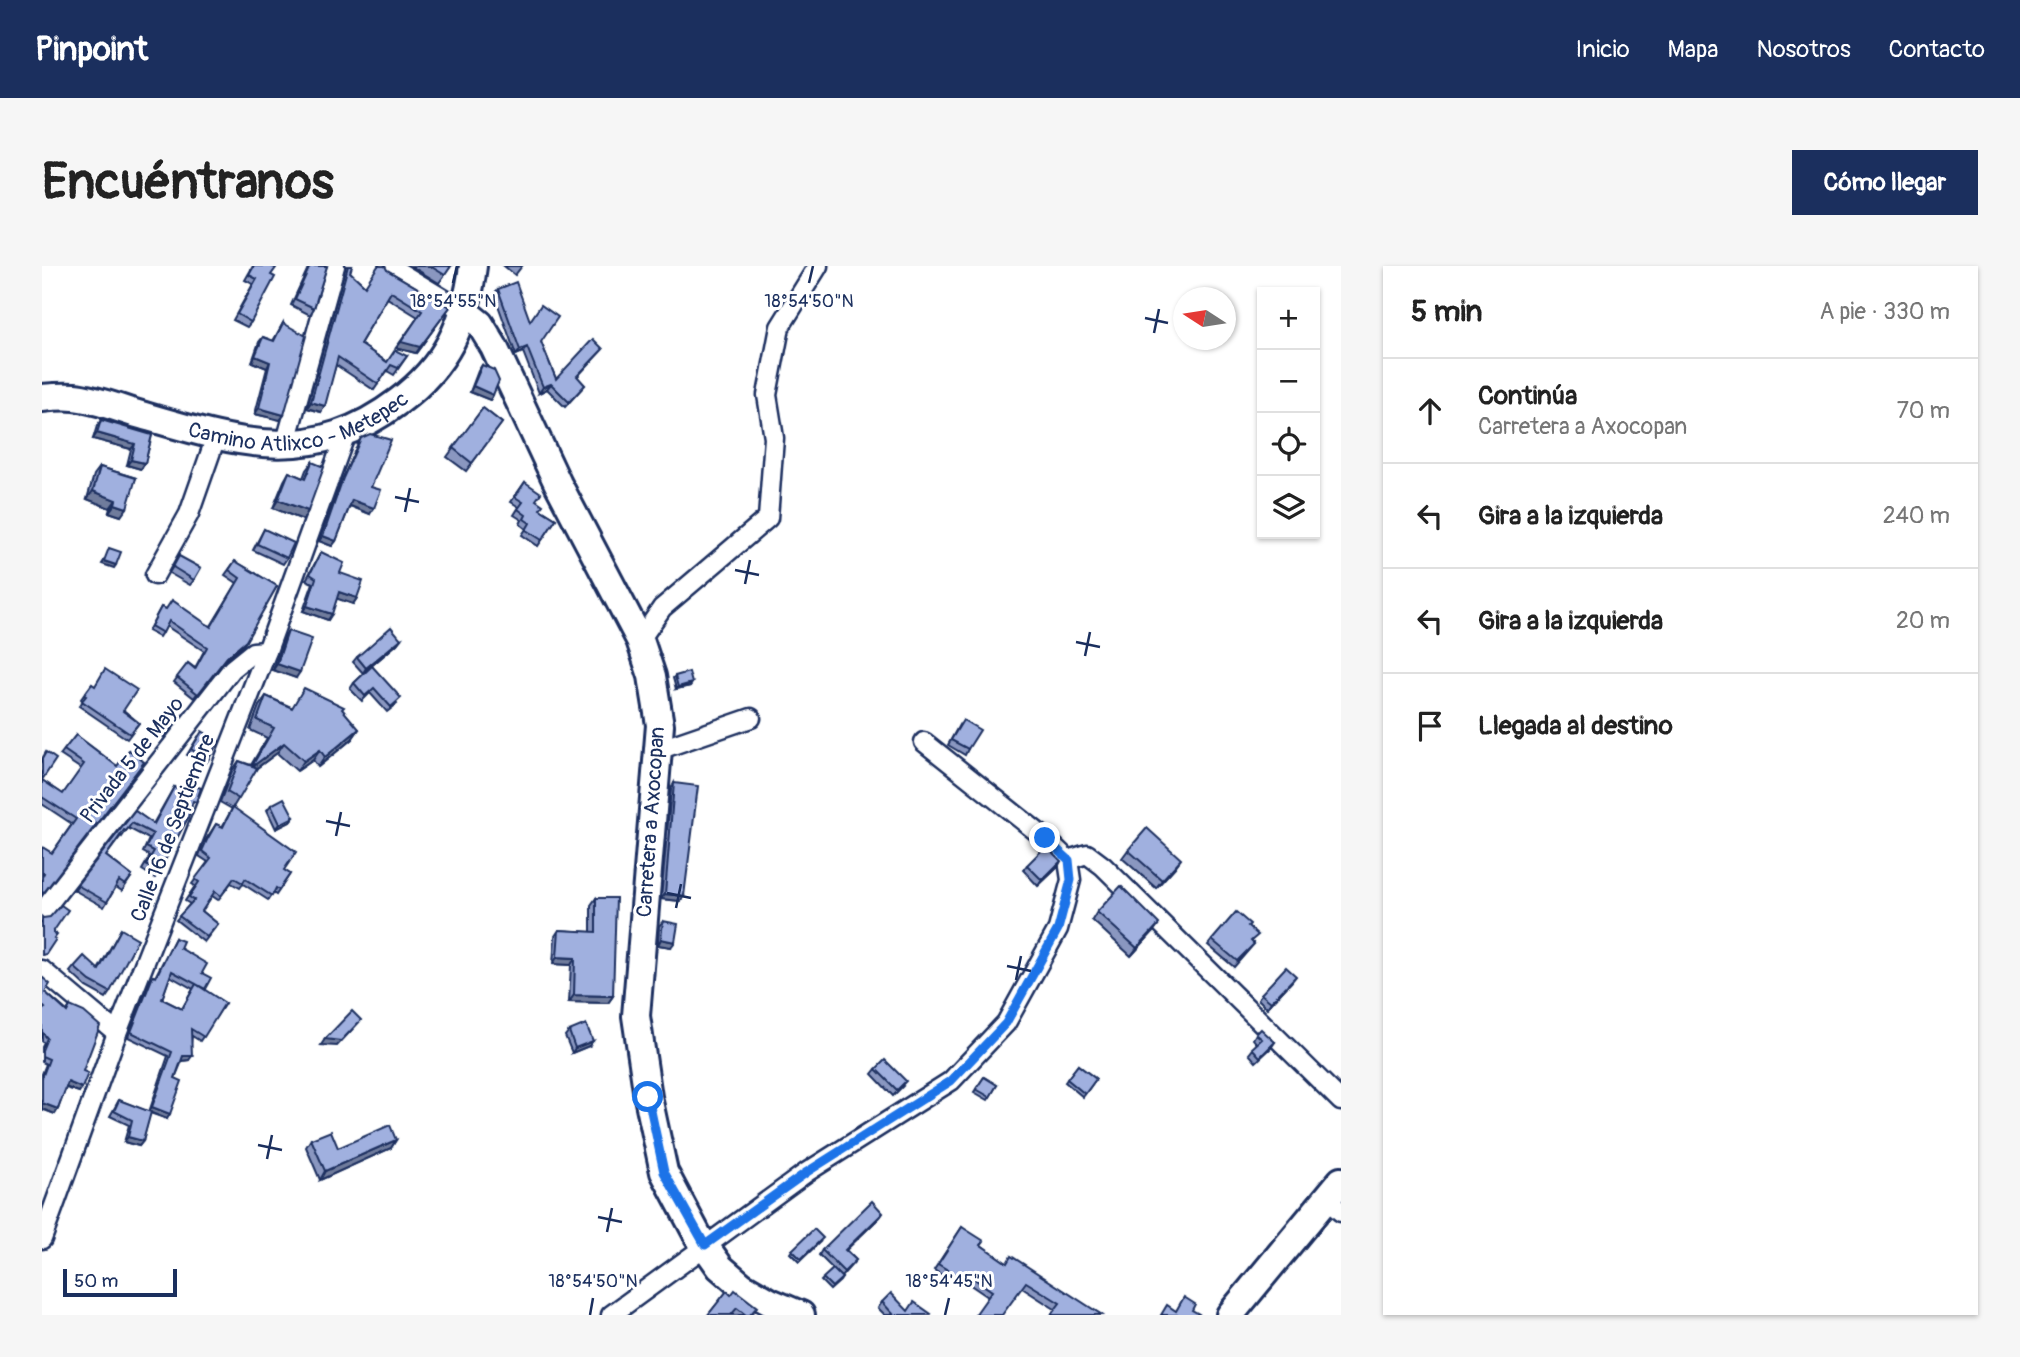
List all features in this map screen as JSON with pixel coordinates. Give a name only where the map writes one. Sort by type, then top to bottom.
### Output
[{"type":"main road","name":"Camino Atlixco - Metepec","points":[[42,398],[75,397],[216,437],[252,443],[285,445],[346,433],[382,414],[422,384],[452,344],[465,312],[473,266]]},
{"type":"main road","name":"Carretera a Axocopan","points":[[465,312],[480,324],[494,347],[558,484],[640,640],[652,676],[660,725],[636,1016],[648,1097],[664,1172],[720,1267],[742,1286],[770,1303],[801,1315]]},
{"type":"main road","points":[[1230,1315],[1336,1198]]},
{"type":"street","points":[[285,445],[335,266]]},
{"type":"street","points":[[388,266],[465,312]]},
{"type":"street","points":[[640,640],[663,608],[768,518],[774,438],[767,395],[780,327],[818,266]]},
{"type":"street","name":"Calle 16 de Septiembre","points":[[42,1239],[117,1033],[267,650],[346,433]]},
{"type":"street","points":[[155,575],[188,514],[216,437]]},
{"type":"street","name":"Privada 5 de Mayo","points":[[42,912],[232,669],[253,652],[267,650]]},
{"type":"street","points":[[658,750],[751,718]]},
{"type":"street","points":[[611,1315],[807,1172],[951,1081],[1006,1023],[1058,929],[1071,880],[1069,860],[924,742]]},
{"type":"street","points":[[1069,860],[1087,854],[1103,866],[1341,1101]]},
{"type":"street","points":[[42,970],[117,1033]]},
{"type":"building","points":[[254,266],[276,268],[271,275],[275,277],[251,322],[237,314],[257,279],[249,275]]},
{"type":"building","points":[[310,266],[327,266],[314,308],[295,299]]},
{"type":"building","points":[[348,266],[352,266],[350,272],[365,286],[378,266],[385,266],[387,270],[450,307],[420,347],[401,342],[422,311],[391,292],[360,344],[387,362],[395,350],[407,356],[398,368],[391,365],[378,384],[338,357],[325,406],[311,402]]},
{"type":"building","points":[[430,266],[451,266],[445,275]]},
{"type":"building","points":[[516,282],[530,321],[541,305],[558,317],[541,342],[556,379],[593,339],[603,349],[577,376],[585,385],[569,402],[551,384],[543,387],[527,347],[520,350],[498,289]]},
{"type":"building","points":[[283,323],[306,336],[284,415],[259,408],[270,362],[255,356],[263,337],[274,341]]},
{"type":"building","points":[[482,365],[494,370],[499,381],[493,395],[473,386]]},
{"type":"building","points":[[483,408],[502,423],[472,463],[453,448]]},
{"type":"building","points":[[101,420],[152,435],[145,463],[131,460],[135,444],[97,433]]},
{"type":"building","points":[[370,434],[391,440],[371,487],[381,490],[374,508],[352,500],[336,541],[323,536],[343,478],[361,438]]},
{"type":"building","points":[[312,462],[324,467],[308,511],[278,500],[289,472],[305,479]]},
{"type":"building","points":[[100,467],[136,478],[127,508],[115,504],[116,500],[93,491]]},
{"type":"building","points":[[525,482],[541,493],[536,500],[543,505],[540,509],[556,519],[542,540],[526,530],[530,523],[524,519],[526,515],[518,509],[523,502],[515,497]]},
{"type":"building","points":[[264,529],[294,543],[287,558],[257,544]]},
{"type":"building","points":[[109,548],[121,552],[116,565],[104,561]]},
{"type":"building","points":[[321,552],[344,563],[340,573],[363,581],[357,598],[339,592],[332,614],[307,606],[316,578],[310,574]]},
{"type":"building","points":[[179,556],[201,568],[194,580],[173,567]]},
{"type":"building","points":[[235,561],[277,586],[246,641],[227,657],[198,694],[177,677],[188,663],[195,669],[207,647],[169,621],[163,633],[151,626],[161,607],[166,609],[172,600],[211,627],[240,578],[229,570]]},
{"type":"building","points":[[391,627],[401,639],[366,668],[357,657]]},
{"type":"building","points":[[288,631],[312,639],[300,672],[277,664]]},
{"type":"building","points":[[372,666],[401,698],[391,707],[374,688],[365,696],[354,683]]},
{"type":"building","points":[[105,669],[137,690],[123,711],[139,723],[130,734],[82,701]]},
{"type":"building","points":[[689,672],[692,683],[678,687],[675,676]]},
{"type":"building","points":[[304,688],[344,707],[342,709],[359,729],[325,757],[320,750],[304,761],[284,743],[253,766],[257,768],[239,799],[227,792],[239,761],[252,766],[274,728],[257,720],[266,696],[292,708]]},
{"type":"building","points":[[168,710],[179,718],[168,732],[158,724]]},
{"type":"building","points":[[963,720],[980,730],[968,749],[951,740]]},
{"type":"building","points":[[202,731],[219,741],[208,760],[191,749]]},
{"type":"building","points":[[76,735],[117,766],[129,750],[144,762],[42,895],[42,847],[52,853],[76,819],[42,797],[42,780],[63,794],[84,764],[64,750]]},
{"type":"building","points":[[46,752],[56,759],[42,780],[42,759]]},
{"type":"building","points":[[674,783],[698,786],[684,896],[665,894]]},
{"type":"building","points":[[192,785],[201,788],[196,802],[193,801],[188,818],[158,873],[146,865],[154,851],[146,847],[153,834],[132,823],[106,856],[132,876],[125,885],[119,881],[107,902],[77,885],[135,811],[154,824],[174,787],[180,791]]},
{"type":"building","points":[[284,798],[294,817],[280,824],[271,805]]},
{"type":"building","points":[[233,807],[296,852],[284,870],[290,874],[272,896],[245,879],[243,883],[234,878],[221,896],[215,891],[202,911],[218,924],[207,937],[179,916],[194,900],[189,897],[199,882],[195,879],[211,858],[202,851],[207,840],[216,824],[223,827]]},
{"type":"building","points":[[1147,828],[1181,859],[1162,880],[1128,850]]},
{"type":"building","points":[[1046,846],[1061,861],[1042,880],[1027,865]]},
{"type":"building","points":[[1121,886],[1159,924],[1137,948],[1097,912]]},
{"type":"building","points":[[596,898],[616,898],[613,996],[574,995],[575,958],[557,957],[559,930],[596,932]]},
{"type":"building","points":[[61,905],[68,910],[53,932],[57,934],[54,938],[56,939],[46,954],[42,955],[42,917],[50,917]]},
{"type":"building","points":[[1236,912],[1258,935],[1251,941],[1254,944],[1237,961],[1212,940]]},
{"type":"building","points":[[663,921],[678,924],[675,942],[661,939]]},
{"type":"building","points":[[121,929],[138,939],[110,992],[90,981],[74,967],[84,956],[99,970]]},
{"type":"building","points":[[175,938],[183,941],[180,948],[207,964],[202,973],[211,978],[205,989],[197,985],[225,1003],[204,1037],[191,1029],[192,1056],[183,1056],[175,1078],[182,1081],[170,1114],[152,1107],[172,1052],[131,1032],[153,976],[156,977]],"holes":[[[172,971],[196,984],[182,1009],[162,999]]]},
{"type":"building","points":[[1286,967],[1296,976],[1271,1002],[1261,994]]},
{"type":"building","points":[[42,977],[50,984],[45,992],[67,1012],[70,1006],[84,1012],[100,1026],[83,1071],[88,1073],[82,1088],[68,1082],[58,1109],[42,1103],[42,1078],[49,1059],[42,1056],[47,1038],[42,1032],[42,1010],[45,1008],[42,1005]]},
{"type":"building","points":[[352,1011],[361,1020],[341,1041],[325,1039]]},
{"type":"building","points":[[586,1024],[593,1041],[575,1048],[569,1031]]},
{"type":"building","points":[[1261,1029],[1275,1042],[1260,1057],[1252,1048],[1262,1039],[1256,1034]]},
{"type":"building","points":[[885,1060],[906,1081],[897,1090],[876,1069]]},
{"type":"building","points":[[1078,1065],[1096,1079],[1085,1094],[1067,1079]]},
{"type":"building","points":[[984,1077],[997,1085],[990,1097],[976,1089]]},
{"type":"building","points":[[119,1100],[151,1112],[143,1141],[128,1137],[132,1120],[114,1111]]},
{"type":"building","points":[[390,1125],[396,1140],[325,1171],[311,1139],[331,1131],[338,1148]]},
{"type":"building","points":[[872,1201],[883,1213],[845,1250],[856,1260],[844,1272],[822,1250]]},
{"type":"building","points":[[962,1227],[984,1241],[981,1245],[1007,1263],[1011,1256],[1102,1315],[1051,1315],[1060,1303],[1026,1282],[1002,1315],[975,1315],[992,1291],[964,1272],[961,1278],[938,1264]]},
{"type":"building","points":[[814,1229],[823,1238],[801,1259],[792,1250]]},
{"type":"building","points":[[833,1269],[842,1278],[832,1287],[823,1278]]},
{"type":"building","points":[[735,1290],[757,1307],[750,1315],[737,1308],[731,1315],[708,1315],[727,1291],[731,1295]]},
{"type":"building","points":[[891,1293],[908,1311],[914,1302],[931,1314],[894,1315],[882,1302]]},
{"type":"building","points":[[1184,1297],[1195,1304],[1192,1310],[1198,1315],[1161,1315],[1167,1305],[1176,1311]]},
{"type":"route","points":[[648,1097],[664,1172],[705,1245],[807,1172],[951,1081],[1006,1023],[1058,929],[1071,880],[1069,860],[1045,838]]}]
